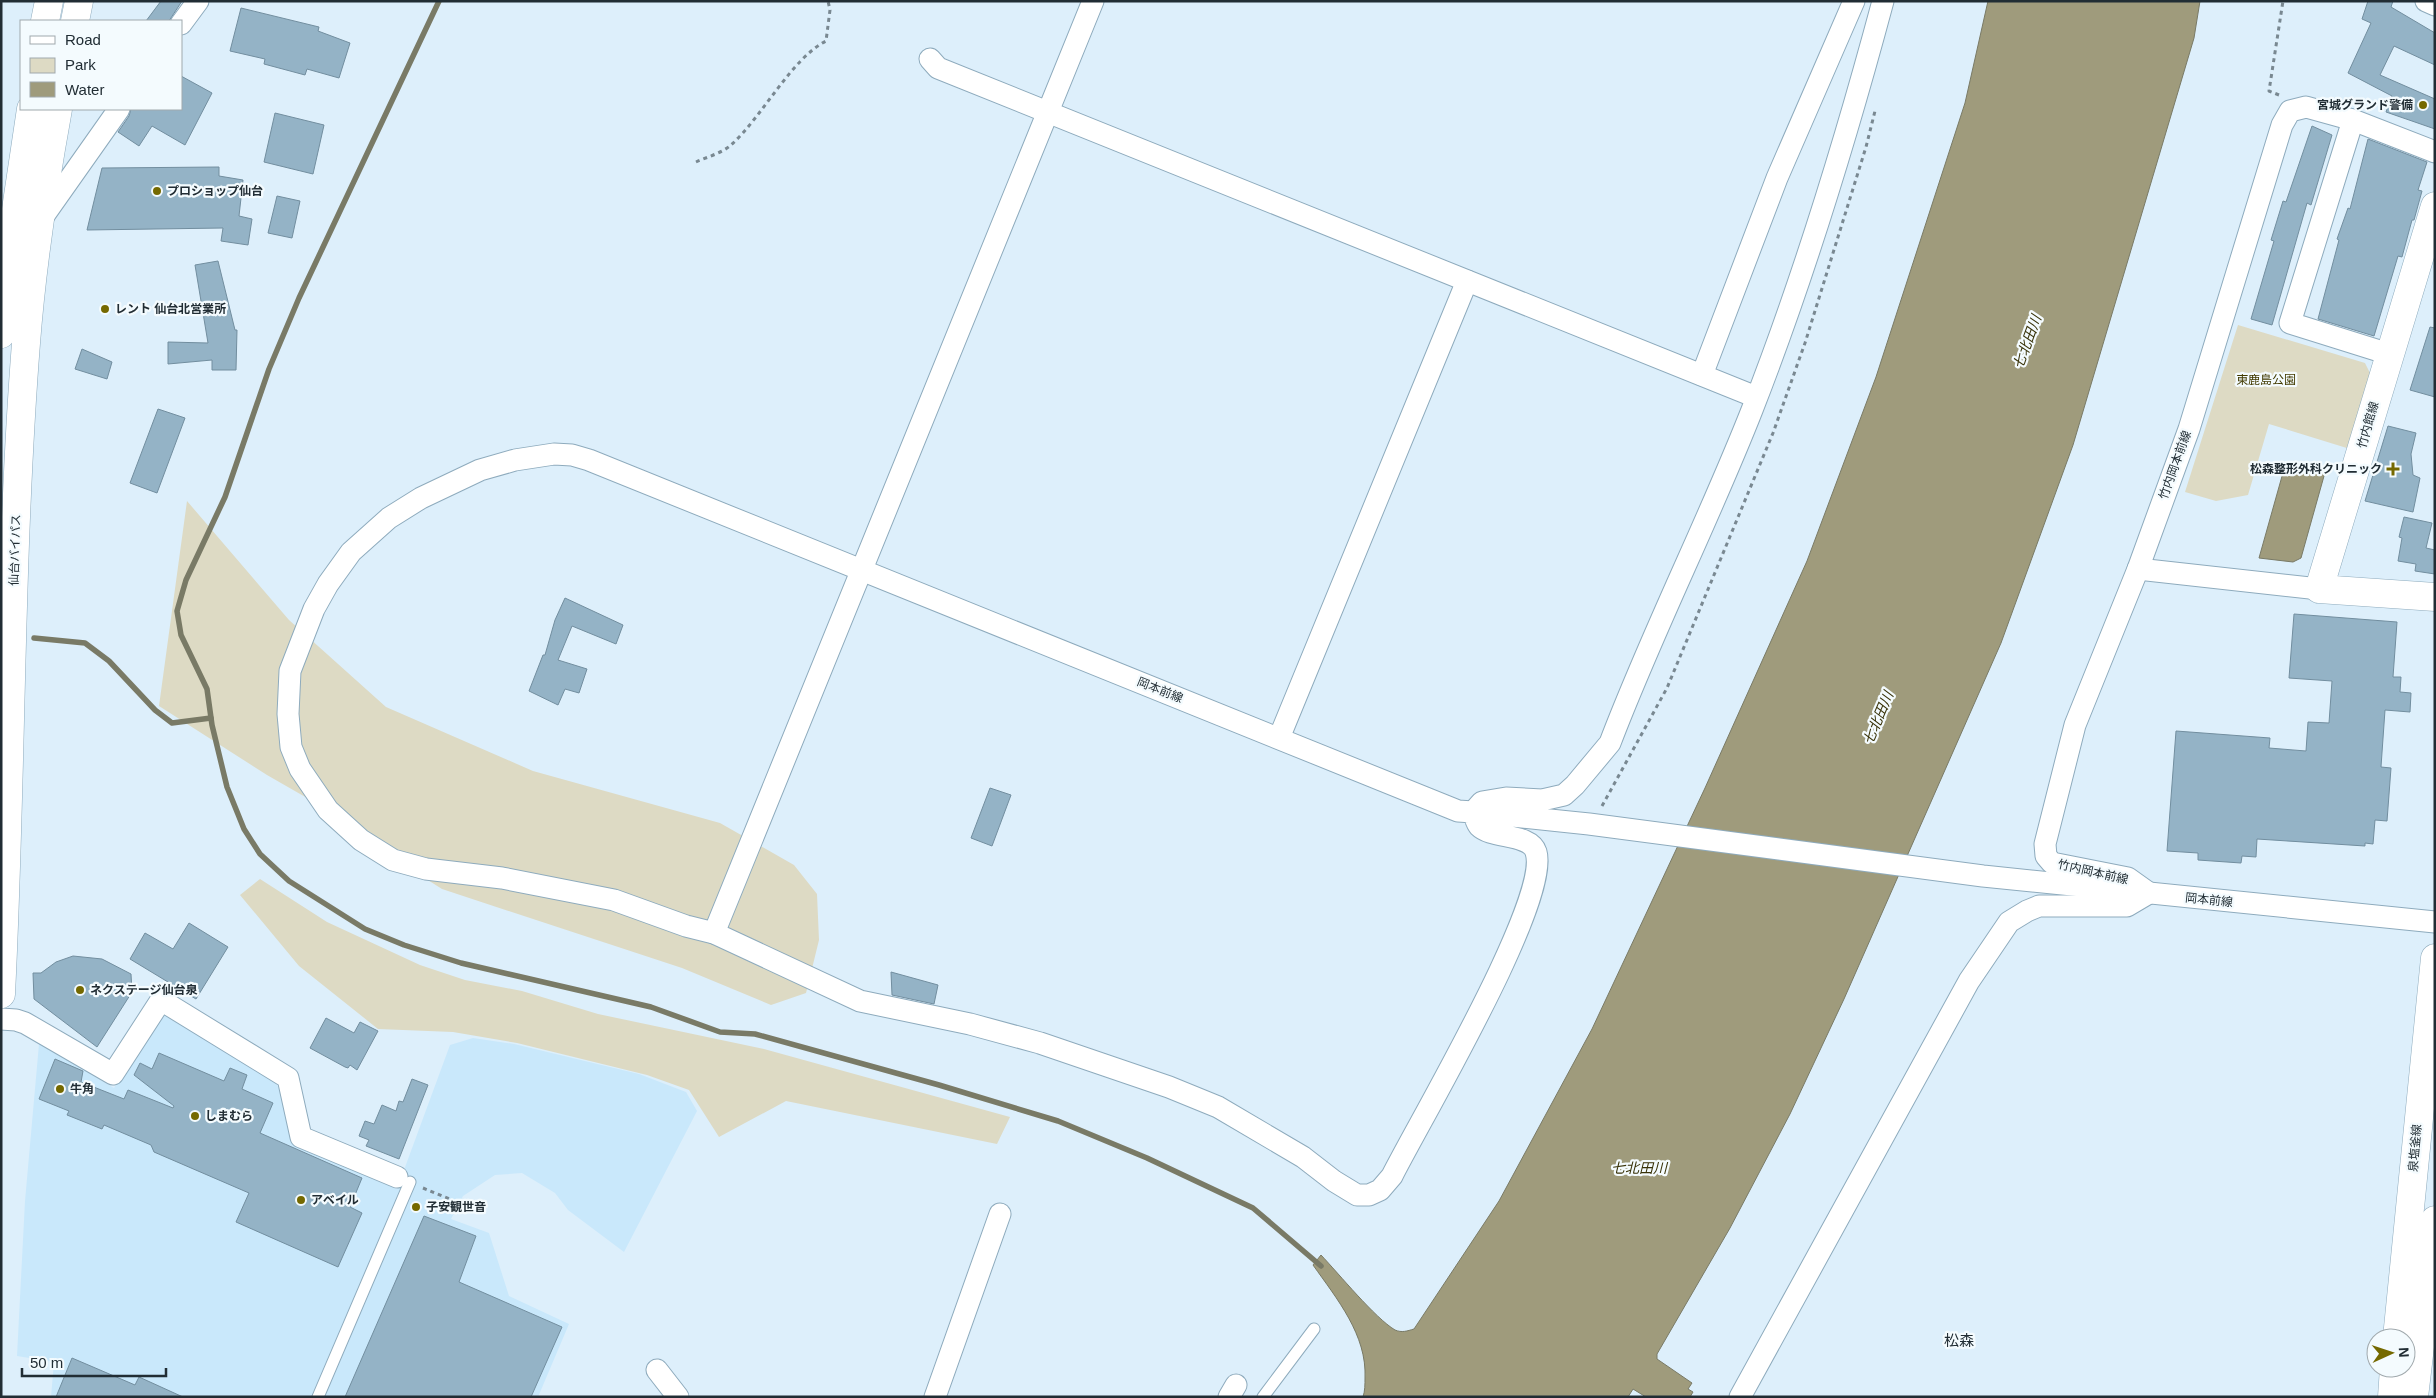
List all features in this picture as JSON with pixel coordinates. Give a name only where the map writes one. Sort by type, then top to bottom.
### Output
[{"type":"main road","points":[[45,20],[49,1]]},
{"type":"main road","points":[[75,20],[79,1]]},
{"type":"main road","name":"仙台バイパス","points":[[1,994],[17,500],[26,342],[32,284],[27,219],[31,110]]},
{"type":"main road","name":"仙台バイパス","points":[[1,334],[3,285],[27,219],[58,110]]},
{"type":"main road","name":"竹内館線","points":[[2319,589],[2435,206]]},
{"type":"main road","points":[[3,285],[32,284]]},
{"type":"main road","points":[[2319,589],[2435,598]]},
{"type":"main road","name":"泉塩釜線","points":[[2398,1328],[2435,958]]},
{"type":"main road","points":[[2414,1397],[2435,1220]]},
{"type":"main road","points":[[2392,1397],[2393,1378]]},
{"type":"street","points":[[182,23],[198,1]]},
{"type":"street","points":[[714,933],[1093,1]]},
{"type":"street","points":[[1702,375],[1777,178],[1854,1]]},
{"type":"street","points":[[1466,811],[1482,802],[1506,798],[1542,800],[1564,796],[1576,785],[1610,743],[1756,397],[1798,283],[1850,119],[1883,1]]},
{"type":"street","points":[[2426,1],[2435,5]]},
{"type":"street","points":[[930,59],[938,68],[1756,397]]},
{"type":"street","name":"竹内岡本前線","points":[[2149,893],[2128,878],[2052,863],[2046,856],[2045,844],[2075,726],[2138,569],[2188,429],[2282,125],[2290,111],[2306,107],[2353,120],[2435,152]]},
{"type":"street","points":[[27,219],[118,110]]},
{"type":"street","points":[[2353,120],[2290,323],[2389,354]]},
{"type":"street","points":[[1279,738],[1467,281]]},
{"type":"street","name":"岡本前線","points":[[1466,811],[1478,826],[1491,834],[1515,837],[1532,846],[1536,852],[1534,885],[1502,969],[1392,1176],[1380,1190],[1370,1195],[1357,1195],[1334,1181],[1303,1157],[1218,1107],[1169,1087],[1040,1043],[970,1024],[860,1001],[714,933],[686,926],[614,900],[502,878],[426,869],[393,860],[361,840],[328,810],[300,769],[291,747],[288,714],[290,671],[314,610],[328,584],[351,552],[389,518],[421,498],[480,470],[516,460],[554,454],[572,455],[589,460],[1279,738],[1466,811],[1589,824],[1983,876],[2435,922]]},
{"type":"street","points":[[2138,569],[2319,589]]},
{"type":"street","points":[[1740,1397],[1969,981],[2009,922],[2027,910],[2039,906],[2127,906],[2149,893]]},
{"type":"street","points":[[1,1019],[16,1020],[25,1024],[113,1074],[162,1000],[288,1078],[302,1137],[404,1180]]},
{"type":"street","points":[[935,1397],[1000,1214]]},
{"type":"street","points":[[657,1370],[678,1397]]},
{"type":"lane","points":[[318,1397],[404,1180]]},
{"type":"lane","points":[[1263,1397],[1314,1329]]},
{"type":"path","points":[[696,162],[729,146],[758,117],[812,48],[826,41],[830,10],[828,1]]},
{"type":"path","points":[[2272,74],[2284,1]]},
{"type":"path","points":[[404,1180],[452,1200]]},
{"type":"shaded area","points":[[162,1014],[273,1079],[281,1091],[294,1145],[397,1189],[450,1045],[473,1038],[514,1044],[639,1074],[686,1092],[697,1111],[624,1252],[568,1210],[555,1193],[522,1173],[495,1175],[463,1196],[451,1219],[489,1233],[509,1296],[569,1324],[538,1397],[51,1397],[54,1362],[17,1356],[25,1201],[39,1044],[114,1088]]},
{"type":"green space","name":"東鹿島公園","points":[[2238,325],[2365,363],[2372,377],[2350,449],[2269,424],[2248,495],[2216,501],[2185,492]]},
{"type":"green space","points":[[187,501],[289,620],[386,707],[533,771],[720,823],[794,865],[817,894],[819,940],[806,993],[771,1005],[682,968],[442,889],[352,832],[328,810],[267,775],[159,706]]},
{"type":"green space","points":[[260,879],[327,922],[420,965],[465,980],[522,991],[598,1014],[764,1049],[1010,1117],[997,1144],[786,1101],[719,1137],[689,1090],[647,1075],[517,1043],[453,1032],[378,1029],[299,966],[240,895]]},
{"type":"water","name":"七北田川","points":[[1988,1],[2200,1],[2194,38],[2073,445],[2001,643],[1844,999],[1790,1114],[1730,1228],[1657,1354],[1657,1359],[1692,1383],[1688,1389],[1693,1392],[1690,1397],[1646,1397],[1633,1389],[1628,1397],[1363,1397],[1365,1385],[1364,1362],[1356,1332],[1341,1304],[1313,1265],[1321,1255],[1387,1324],[1400,1331],[1414,1329],[1499,1201],[1592,1029],[1705,788],[1807,561],[1876,377],[1965,103]]},
{"type":"water","points":[[2286,462],[2321,470],[2324,476],[2301,558],[2293,562],[2259,558]]},
{"type":"building","points":[[161,1],[182,1],[170,20],[147,20]]},
{"type":"building","points":[[2368,1],[2393,1],[2391,7],[2435,33],[2435,65],[2394,46],[2380,75],[2435,99],[2435,129],[2386,112],[2392,96],[2348,73],[2371,23],[2362,19]]},
{"type":"building","points":[[241,8],[319,27],[318,31],[350,43],[339,78],[307,69],[305,75],[264,64],[265,59],[230,51]]},
{"type":"building","points":[[182,77],[212,93],[185,145],[152,126],[139,146],[118,132],[129,116],[131,110],[182,110]]},
{"type":"building","points":[[275,113],[324,125],[313,174],[264,162]]},
{"type":"building","points":[[2312,126],[2332,135],[2311,205],[2307,203],[2272,325],[2251,319],[2274,241],[2271,240],[2283,201],[2286,202]]},
{"type":"building","points":[[2368,139],[2427,162],[2418,190],[2422,191],[2414,220],[2412,220],[2402,257],[2398,256],[2374,336],[2318,319],[2339,240],[2337,239],[2348,208],[2350,209]]},
{"type":"building","points":[[219,167],[219,176],[243,180],[239,216],[252,219],[248,245],[221,241],[223,228],[87,230],[102,168]]},
{"type":"building","points":[[277,196],[300,201],[292,238],[268,233]]},
{"type":"building","points":[[218,261],[235,330],[237,330],[236,370],[212,370],[212,360],[168,364],[168,342],[208,343],[195,265]]},
{"type":"building","points":[[2430,327],[2435,328],[2435,397],[2410,390]]},
{"type":"building","points":[[82,349],[112,362],[107,379],[75,369]]},
{"type":"building","points":[[158,409],[185,418],[157,493],[130,483]]},
{"type":"building","points":[[2388,426],[2416,433],[2411,454],[2413,475],[2420,478],[2413,512],[2365,501]]},
{"type":"building","points":[[2404,517],[2432,523],[2426,548],[2435,550],[2435,574],[2415,571],[2416,564],[2398,561],[2402,538],[2399,537]]},
{"type":"building","points":[[565,598],[623,625],[616,644],[572,626],[558,660],[587,669],[579,693],[565,689],[558,705],[529,691],[543,655],[545,655],[555,620]]},
{"type":"building","points":[[2294,614],[2397,622],[2393,677],[2401,677],[2400,692],[2411,693],[2410,712],[2385,710],[2381,767],[2391,768],[2387,821],[2375,820],[2373,844],[2365,843],[2365,846],[2257,839],[2256,857],[2242,856],[2241,863],[2198,860],[2198,853],[2167,851],[2176,731],[2270,738],[2269,748],[2306,751],[2308,722],[2329,723],[2332,681],[2289,678]]},
{"type":"building","points":[[990,788],[1011,795],[992,846],[971,838]]},
{"type":"building","points":[[189,923],[228,947],[196,999],[130,959],[145,933],[173,949]]},
{"type":"building","points":[[73,956],[102,959],[131,974],[132,992],[97,1047],[34,999],[33,973],[41,973],[56,962]]},
{"type":"building","points":[[891,972],[938,985],[934,1004],[892,995]]},
{"type":"building","points":[[326,1018],[354,1033],[360,1022],[378,1031],[357,1070],[350,1065],[348,1068],[345,1067],[310,1048]]},
{"type":"building","points":[[159,1053],[224,1081],[230,1068],[247,1075],[242,1089],[273,1103],[260,1133],[362,1178],[350,1207],[362,1213],[338,1267],[236,1222],[249,1193],[154,1152],[151,1145],[104,1125],[102,1129],[67,1115],[69,1111],[39,1099],[55,1059],[83,1071],[81,1082],[124,1099],[128,1090],[173,1108],[174,1106],[134,1075],[140,1063],[152,1069]]},
{"type":"building","points":[[412,1079],[428,1085],[399,1159],[366,1146],[369,1140],[359,1136],[365,1121],[374,1124],[382,1105],[396,1111],[399,1101],[403,1102]]},
{"type":"building","points":[[424,1216],[476,1236],[459,1282],[562,1327],[531,1397],[345,1397]]},
{"type":"building","points":[[72,1358],[135,1385],[139,1377],[183,1397],[56,1397]]},
{"type":"waterway","points":[[439,1],[299,298],[269,369],[225,497],[186,580],[177,611],[181,635],[207,689],[212,725],[227,787],[244,829],[260,854],[289,881],[365,929],[404,945],[461,963],[651,1007],[720,1032],[755,1034],[939,1085],[1058,1121],[1147,1158],[1253,1208],[1321,1266]]},
{"type":"waterway","points":[[34,638],[85,643],[109,661],[155,710],[172,723],[211,718]]},
{"type":"place","name":"宮城グランド警備","points":[[2423,105]]},
{"type":"place","name":"プロショップ仙台","points":[[157,191]]},
{"type":"place","name":"レント 仙台北営業所","points":[[105,309]]},
{"type":"place","name":"松森整形外科クリニック","points":[[2393,469]]},
{"type":"place","name":"ネクステージ仙台泉","points":[[80,990]]},
{"type":"place","name":"牛角","points":[[60,1089]]},
{"type":"place","name":"しまむら","points":[[195,1116]]},
{"type":"place","name":"アベイル","points":[[301,1200]]},
{"type":"place","name":"子安観世音","points":[[416,1207]]},
{"type":"district","name":"松森","points":[[1959,1341]]}]
